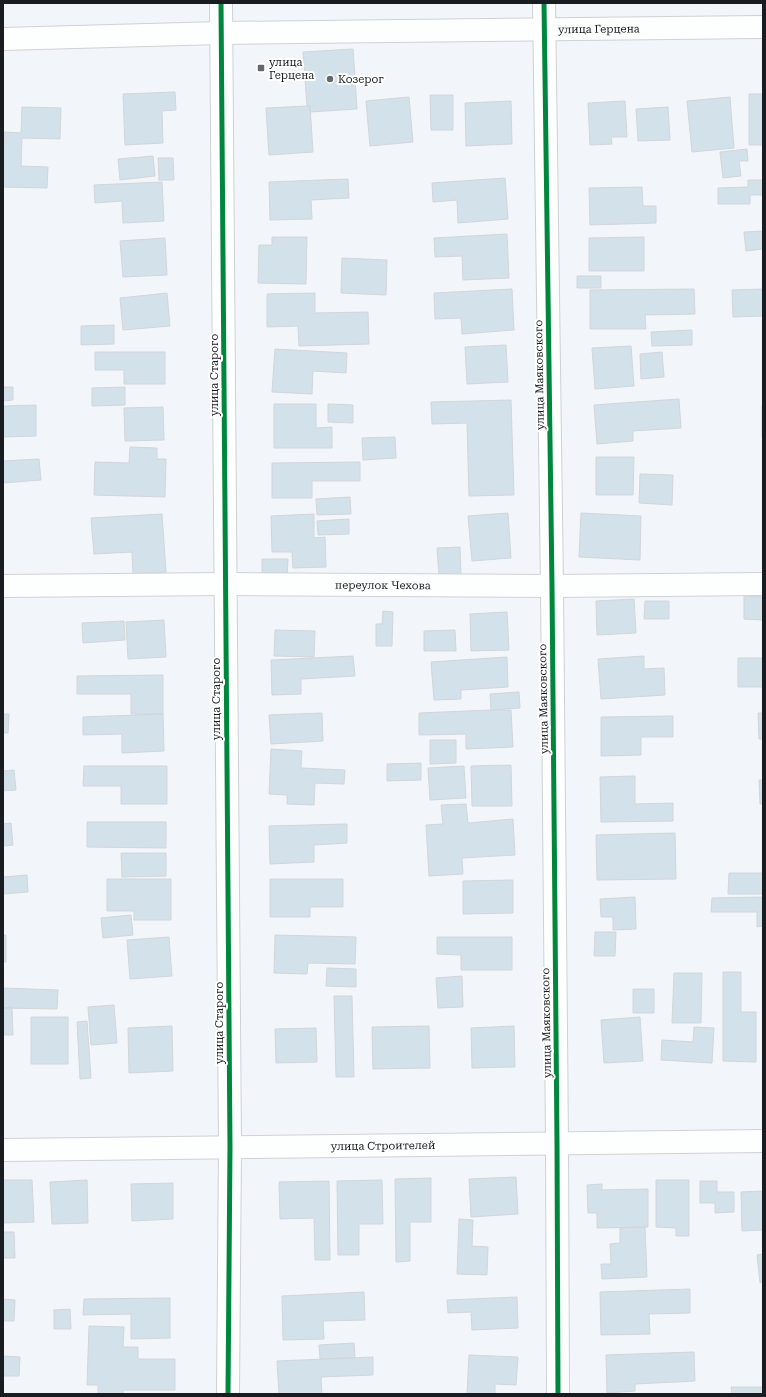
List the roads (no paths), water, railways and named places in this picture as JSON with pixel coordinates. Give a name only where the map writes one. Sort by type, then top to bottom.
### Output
[{"type":"street","name":"улица Старого","points":[[221,3],[220,33],[222,77],[230,1147],[228,1394]]},
{"type":"street","name":"улица Маяковского","points":[[544,3],[558,1143],[558,1394]]},
{"type":"street","name":"улица Герцена","points":[[3,39],[220,33],[763,28]]},
{"type":"street","name":"переулок Чехова","points":[[3,586],[225,584],[552,586],[763,584]]},
{"type":"street","name":"улица Строителей","points":[[3,1150],[763,1141]]},
{"type":"place","name":"улица Герцена","points":[[261,68]]},
{"type":"place","name":"Козерог","points":[[330,79]]}]
